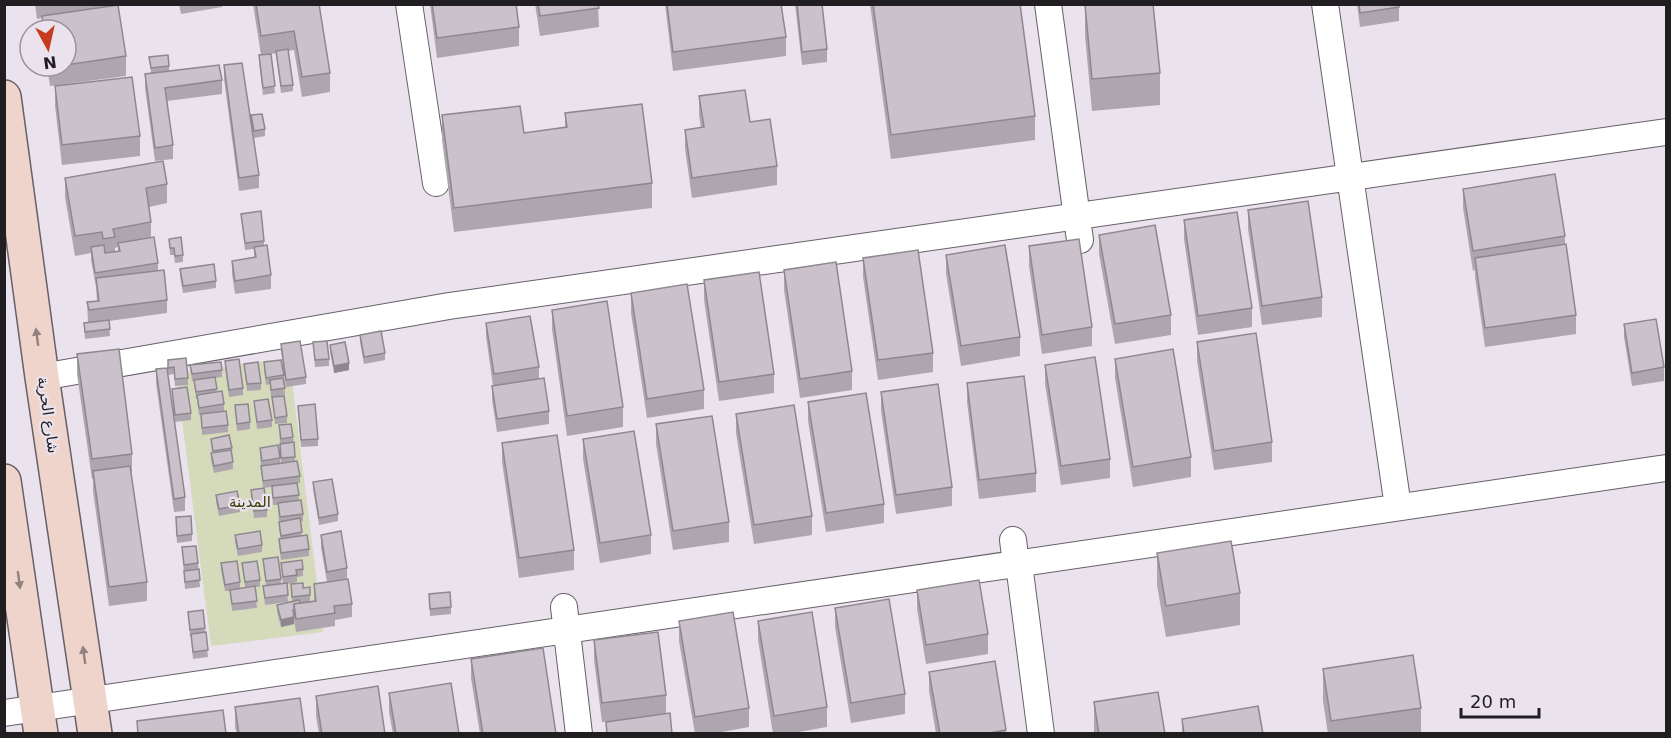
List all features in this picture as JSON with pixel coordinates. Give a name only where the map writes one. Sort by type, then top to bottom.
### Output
[{"type":"main road","name":"شارع الحرية","points":[[4,97],[42,377],[95,734]]},
{"type":"main road","points":[[4,481],[7,523],[39,721]]},
{"type":"street","points":[[409,4],[436,183]]},
{"type":"street","points":[[1048,4],[1078,228]]},
{"type":"street","points":[[1325,4],[1398,507]]},
{"type":"street","points":[[42,377],[449,306],[1078,228],[1350,177],[1666,132]]},
{"type":"street","points":[[4,713],[39,721],[91,701],[566,618],[1015,552],[1398,507],[1666,468]]},
{"type":"street","points":[[1015,552],[1020,572],[1041,734]]},
{"type":"street","points":[[566,618],[579,734]]},
{"type":"green space","name":"المدينة","points":[[289,358],[323,632],[211,646],[176,373]]},
{"type":"building","points":[[256,4],[319,4],[330,73],[302,77],[294,31],[261,36]]},
{"type":"building","points":[[432,4],[516,4],[519,27],[437,38]]},
{"type":"building","points":[[538,4],[598,4],[599,8],[540,16]]},
{"type":"building","points":[[667,4],[781,4],[786,37],[673,52]]},
{"type":"building","points":[[797,4],[822,4],[827,49],[802,52]]},
{"type":"building","points":[[873,4],[1020,4],[1035,116],[891,135]]},
{"type":"building","points":[[1153,4],[1160,73],[1092,79],[1085,5]]},
{"type":"building","points":[[1359,4],[1399,4],[1399,7],[1360,13]]},
{"type":"building","points":[[118,5],[126,56],[78,63],[78,18],[42,18],[42,16]]},
{"type":"building","points":[[288,49],[293,85],[281,86],[276,51]]},
{"type":"building","points":[[271,54],[275,86],[263,88],[259,55]]},
{"type":"building","points":[[168,55],[169,66],[151,68],[149,57]]},
{"type":"building","points":[[242,63],[259,175],[239,178],[224,65]]},
{"type":"building","points":[[219,65],[222,80],[165,88],[173,145],[155,148],[145,74]]},
{"type":"building","points":[[132,77],[140,136],[62,145],[55,86]]},
{"type":"building","points":[[745,90],[750,122],[770,119],[777,166],[692,178],[685,130],[704,127],[699,96]]},
{"type":"building","points":[[642,104],[652,183],[454,208],[442,115],[520,106],[524,133],[567,127],[565,113]]},
{"type":"building","points":[[262,114],[265,129],[254,131],[251,115]]},
{"type":"building","points":[[163,161],[167,184],[146,188],[151,222],[113,229],[115,237],[103,239],[102,232],[75,236],[65,178]]},
{"type":"building","points":[[1555,174],[1565,236],[1473,251],[1463,189]]},
{"type":"building","points":[[1308,201],[1322,297],[1262,306],[1248,210]]},
{"type":"building","points":[[261,211],[264,241],[245,243],[241,214]]},
{"type":"building","points":[[1237,212],[1252,308],[1198,316],[1184,220]]},
{"type":"building","points":[[1155,225],[1171,315],[1115,324],[1099,235]]},
{"type":"building","points":[[154,237],[158,263],[95,273],[91,247],[104,245],[105,253],[120,251],[118,243]]},
{"type":"building","points":[[181,237],[183,255],[175,256],[174,248],[170,248],[169,239]]},
{"type":"building","points":[[1079,239],[1092,327],[1042,335],[1029,246]]},
{"type":"building","points":[[1566,244],[1576,315],[1485,328],[1475,258]]},
{"type":"building","points":[[267,245],[271,275],[235,281],[232,261],[256,257],[254,247]]},
{"type":"building","points":[[1005,245],[1020,337],[961,346],[946,255]]},
{"type":"building","points":[[918,250],[933,353],[878,360],[863,258]]},
{"type":"building","points":[[836,262],[852,371],[800,379],[784,270]]},
{"type":"building","points":[[214,264],[216,281],[183,286],[180,269]]},
{"type":"building","points":[[164,270],[167,300],[89,310],[87,302],[99,301],[96,278]]},
{"type":"building","points":[[759,272],[774,374],[719,382],[704,280]]},
{"type":"building","points":[[687,284],[704,390],[647,399],[631,293]]},
{"type":"building","points":[[607,301],[623,407],[567,416],[552,310]]},
{"type":"building","points":[[530,316],[539,367],[494,374],[486,323]]},
{"type":"building","points":[[1656,319],[1664,367],[1632,373],[1624,324]]},
{"type":"building","points":[[109,320],[110,329],[85,332],[84,323]]},
{"type":"building","points":[[381,331],[385,353],[364,357],[360,335]]},
{"type":"building","points":[[1256,333],[1272,442],[1214,451],[1197,342]]},
{"type":"building","points":[[300,341],[306,377],[286,380],[281,344]]},
{"type":"building","points":[[327,341],[329,359],[315,360],[313,342]]},
{"type":"building","points":[[345,342],[349,363],[334,366],[330,345]]},
{"type":"building","points":[[119,349],[132,454],[92,459],[77,354]]},
{"type":"building","points":[[1173,349],[1191,457],[1133,467],[1115,359]]},
{"type":"building","points":[[1095,357],[1110,459],[1061,466],[1045,365]]},
{"type":"building","points":[[186,358],[188,378],[175,379],[174,367],[168,368],[168,360]]},
{"type":"building","points":[[239,359],[243,388],[229,390],[225,361]]},
{"type":"building","points":[[281,360],[284,375],[266,378],[264,362]]},
{"type":"building","points":[[221,362],[222,370],[192,374],[190,365]]},
{"type":"building","points":[[258,362],[261,383],[247,384],[244,364]]},
{"type":"building","points":[[167,368],[185,497],[174,499],[156,369]]},
{"type":"building","points":[[1024,376],[1036,473],[979,480],[967,383]]},
{"type":"building","points":[[215,377],[217,389],[196,392],[194,380]]},
{"type":"building","points":[[283,378],[285,388],[271,390],[270,380]]},
{"type":"building","points":[[544,378],[549,411],[497,419],[492,386]]},
{"type":"building","points":[[938,384],[952,487],[896,495],[881,392]]},
{"type":"building","points":[[187,387],[191,413],[175,415],[172,389]]},
{"type":"building","points":[[222,391],[224,404],[199,408],[197,395]]},
{"type":"building","points":[[866,393],[884,504],[826,513],[808,402]]},
{"type":"building","points":[[284,396],[287,416],[275,418],[272,397]]},
{"type":"building","points":[[268,399],[272,420],[257,422],[254,401]]},
{"type":"building","points":[[248,404],[250,422],[237,424],[235,405]]},
{"type":"building","points":[[315,404],[318,439],[301,440],[298,406]]},
{"type":"building","points":[[794,405],[812,516],[754,525],[736,414]]},
{"type":"building","points":[[226,411],[228,425],[202,428],[201,414]]},
{"type":"building","points":[[712,416],[729,522],[673,531],[656,424]]},
{"type":"building","points":[[291,424],[293,437],[281,439],[279,425]]},
{"type":"building","points":[[634,431],[651,535],[600,543],[583,439]]},
{"type":"building","points":[[229,435],[232,448],[213,451],[211,439]]},
{"type":"building","points":[[557,435],[574,550],[519,558],[502,443]]},
{"type":"building","points":[[294,442],[295,457],[281,458],[280,444]]},
{"type":"building","points":[[278,445],[280,458],[262,461],[260,448]]},
{"type":"building","points":[[231,450],[233,462],[214,466],[211,453]]},
{"type":"building","points":[[297,461],[300,476],[263,481],[261,466]]},
{"type":"building","points":[[130,466],[147,582],[109,587],[93,471]]},
{"type":"building","points":[[332,479],[338,514],[319,518],[313,482]]},
{"type":"building","points":[[297,483],[299,495],[273,498],[272,486]]},
{"type":"building","points":[[264,488],[267,510],[254,511],[251,490]]},
{"type":"building","points":[[237,491],[240,505],[219,509],[216,495]]},
{"type":"building","points":[[301,500],[303,514],[280,517],[278,503]]},
{"type":"building","points":[[191,516],[192,534],[177,536],[176,517]]},
{"type":"building","points":[[300,518],[302,532],[281,536],[279,522]]},
{"type":"building","points":[[260,531],[262,545],[238,549],[235,535]]},
{"type":"building","points":[[341,531],[347,568],[327,572],[321,535]]},
{"type":"building","points":[[307,535],[309,549],[281,553],[279,539]]},
{"type":"building","points":[[1231,541],[1240,593],[1166,606],[1157,553]]},
{"type":"building","points":[[196,546],[198,563],[184,565],[182,547]]},
{"type":"building","points":[[278,557],[281,579],[266,581],[263,559]]},
{"type":"building","points":[[302,560],[303,569],[296,570],[297,575],[283,577],[281,563]]},
{"type":"building","points":[[237,561],[240,582],[225,585],[221,563]]},
{"type":"building","points":[[257,561],[260,580],[245,582],[242,563]]},
{"type":"building","points":[[199,569],[200,580],[185,582],[184,571]]},
{"type":"building","points":[[348,579],[352,604],[334,606],[335,613],[296,619],[294,604],[316,601],[314,584]]},
{"type":"building","points":[[979,580],[988,634],[926,645],[917,590]]},
{"type":"building","points":[[287,583],[288,595],[265,598],[263,586]]},
{"type":"building","points":[[303,583],[303,588],[310,587],[310,595],[292,597],[291,584]]},
{"type":"building","points":[[255,586],[257,601],[232,604],[230,590]]},
{"type":"building","points":[[450,592],[451,607],[430,609],[429,594]]},
{"type":"building","points":[[889,599],[905,694],[851,703],[835,608]]},
{"type":"building","points":[[299,600],[300,603],[294,604],[294,617],[281,620],[277,605]]},
{"type":"building","points":[[203,610],[205,628],[190,630],[188,612]]},
{"type":"building","points":[[733,612],[749,708],[695,717],[679,621]]},
{"type":"building","points":[[812,612],[827,707],[774,716],[758,621]]},
{"type":"building","points":[[206,632],[208,650],[193,652],[191,634]]},
{"type":"building","points":[[658,632],[666,695],[602,703],[594,640]]},
{"type":"building","points":[[543,648],[556,734],[483,734],[471,659]]},
{"type":"building","points":[[1413,655],[1421,708],[1331,721],[1323,669]]},
{"type":"building","points":[[995,661],[1006,730],[984,734],[940,734],[929,672]]},
{"type":"building","points":[[451,683],[459,734],[396,734],[389,693]]},
{"type":"building","points":[[378,686],[385,734],[322,734],[316,696]]},
{"type":"building","points":[[1158,692],[1165,734],[1099,734],[1094,702]]},
{"type":"building","points":[[300,698],[305,734],[239,734],[235,707]]},
{"type":"building","points":[[1258,706],[1263,734],[1184,734],[1182,719]]},
{"type":"building","points":[[223,710],[226,734],[138,734],[137,721]]},
{"type":"building","points":[[670,713],[672,734],[607,734],[606,722]]}]
